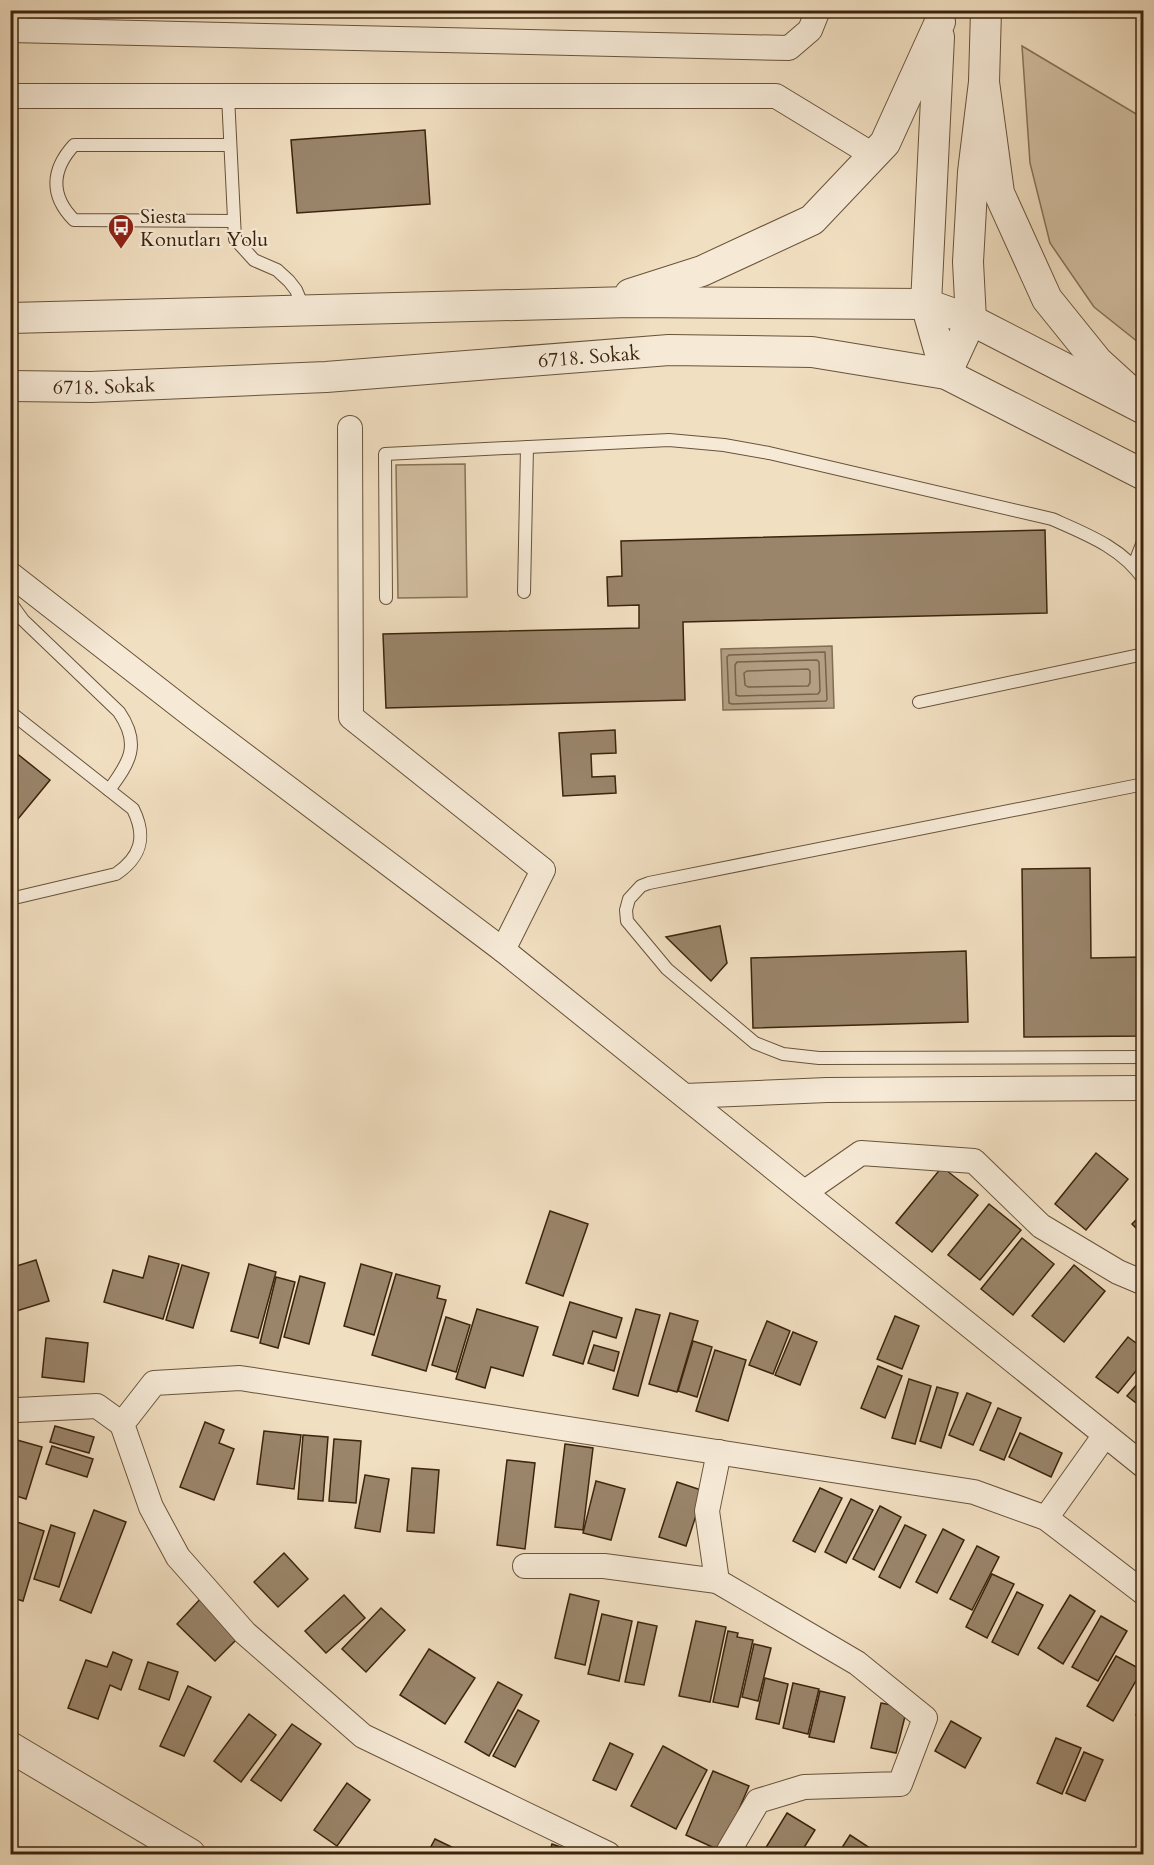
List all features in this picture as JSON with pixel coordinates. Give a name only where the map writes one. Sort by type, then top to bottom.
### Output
[{"type":"street","points":[[10,30],[789,48],[810,30],[818,10]]},
{"type":"street","points":[[946,374],[971,320],[968,262],[973,172],[984,82],[986,10]]},
{"type":"street","points":[[601,303],[702,271],[812,220],[885,143],[940,16]]},
{"type":"street","points":[[940,16],[926,304],[946,374]]},
{"type":"street","points":[[984,82],[999,193],[1047,299],[1097,361],[1143,403]]},
{"type":"street","points":[[10,96],[776,96],[873,155]]},
{"type":"street","points":[[10,318],[601,303],[926,304],[971,320],[1143,409]]},
{"type":"street","name":"6718. Sokak","points":[[10,386],[91,387],[326,377],[669,350],[812,352],[946,374],[1143,475]]},
{"type":"street","points":[[350,428],[351,717],[543,870],[503,950]]},
{"type":"street","points":[[10,574],[195,718],[503,950],[1143,1466]]},
{"type":"street","points":[[685,1096],[827,1090],[1143,1088]]},
{"type":"street","points":[[805,1192],[861,1154],[974,1161],[1041,1226],[1118,1272],[1143,1283]]},
{"type":"street","points":[[122,1424],[154,1383],[240,1378],[974,1492],[1046,1518],[1143,1593]]},
{"type":"street","points":[[18,1410],[97,1406],[122,1424],[151,1507],[178,1557],[245,1633],[363,1736],[608,1854]]},
{"type":"street","points":[[1046,1518],[1105,1436]]},
{"type":"street","points":[[717,1581],[707,1511],[718,1452]]},
{"type":"street","points":[[525,1566],[604,1566],[717,1581],[857,1663],[926,1718],[900,1785],[804,1787],[758,1801],[727,1854]]},
{"type":"street","points":[[10,1747],[190,1854]]},
{"type":"lane","points":[[228,96],[235,239],[254,260],[277,270],[289,281],[296,290],[304,310]]},
{"type":"lane","points":[[230,145],[74,145],[58,167],[56,181],[60,202],[74,220],[234,221]]},
{"type":"lane","points":[[386,598],[385,454],[669,440],[724,445],[769,453],[1052,519],[1095,538],[1134,565],[1143,580]]},
{"type":"lane","points":[[524,592],[527,447]]},
{"type":"lane","points":[[1134,565],[1143,539]]},
{"type":"lane","points":[[10,602],[22,620],[119,712],[127,724],[131,738],[128,763],[109,790]]},
{"type":"lane","points":[[919,702],[1143,654]]},
{"type":"lane","points":[[10,712],[133,809],[139,820],[141,833],[140,845],[135,858],[116,874],[10,898]]},
{"type":"lane","points":[[1143,784],[650,883],[634,892],[626,910],[627,921],[667,969],[755,1043],[783,1054],[819,1058],[1143,1057]]},
{"type":"path","points":[[10,1661],[14,1669],[10,1684]]},
{"type":"shaded area","points":[[1022,46],[1143,118],[1143,346],[1094,307],[1050,243],[1030,163]]},
{"type":"shaded area","points":[[465,464],[467,597],[398,598],[396,465]]},
{"type":"water","points":[[832,646],[834,708],[723,710],[721,649]]},
{"type":"building","points":[[244,10],[609,10],[244,11]]},
{"type":"building","points":[[425,130],[430,204],[297,213],[291,140]]},
{"type":"building","points":[[1045,530],[1047,613],[683,622],[685,700],[386,708],[383,634],[639,628],[639,605],[608,606],[607,577],[622,576],[621,541]]},
{"type":"building","points":[[615,730],[616,753],[591,754],[592,777],[615,776],[616,793],[563,796],[559,733]]},
{"type":"building","points":[[10,748],[50,780],[13,825],[10,823]]},
{"type":"building","points":[[1090,868],[1091,958],[1144,957],[1144,1036],[1024,1037],[1022,869]]},
{"type":"building","points":[[720,926],[727,963],[711,981],[666,937]]},
{"type":"building","points":[[966,951],[968,1022],[753,1028],[751,958]]},
{"type":"building","points":[[1096,1153],[1128,1179],[1086,1230],[1055,1204]]},
{"type":"building","points":[[942,1167],[978,1195],[932,1252],[896,1223]]},
{"type":"building","points":[[989,1204],[1021,1230],[980,1280],[948,1255]]},
{"type":"building","points":[[550,1211],[588,1224],[563,1296],[526,1283]]},
{"type":"building","points":[[1144,1212],[1144,1236],[1132,1224]]},
{"type":"building","points":[[1022,1238],[1054,1264],[1013,1315],[981,1289]]},
{"type":"building","points":[[149,1256],[179,1264],[163,1319],[104,1302],[113,1270],[143,1278]]},
{"type":"building","points":[[36,1260],[49,1301],[10,1313],[10,1268]]},
{"type":"building","points":[[249,1264],[276,1272],[258,1338],[231,1331]]},
{"type":"building","points":[[361,1264],[392,1273],[374,1335],[344,1326]]},
{"type":"building","points":[[182,1265],[209,1273],[193,1328],[166,1320]]},
{"type":"building","points":[[1074,1265],[1105,1291],[1064,1342],[1032,1316]]},
{"type":"building","points":[[396,1274],[440,1286],[437,1298],[446,1300],[426,1371],[372,1355]]},
{"type":"building","points":[[300,1276],[325,1283],[309,1344],[284,1337]]},
{"type":"building","points":[[276,1277],[295,1282],[278,1348],[260,1343]]},
{"type":"building","points":[[570,1302],[622,1318],[616,1338],[593,1331],[583,1364],[553,1355]]},
{"type":"building","points":[[477,1309],[538,1327],[523,1376],[491,1367],[485,1388],[456,1379]]},
{"type":"building","points":[[636,1309],[660,1315],[638,1396],[613,1389]]},
{"type":"building","points":[[670,1313],[698,1321],[677,1392],[649,1384]]},
{"type":"building","points":[[895,1316],[919,1326],[902,1369],[877,1359]]},
{"type":"building","points":[[446,1317],[470,1325],[456,1372],[432,1365]]},
{"type":"building","points":[[767,1321],[790,1331],[773,1374],[749,1365]]},
{"type":"building","points":[[793,1332],[817,1342],[800,1385],[775,1375]]},
{"type":"building","points":[[1128,1337],[1144,1349],[1144,1361],[1118,1393],[1096,1377]]},
{"type":"building","points":[[46,1338],[88,1343],[84,1382],[42,1377]]},
{"type":"building","points":[[693,1341],[712,1347],[697,1397],[678,1391]]},
{"type":"building","points":[[594,1345],[619,1352],[614,1371],[588,1363]]},
{"type":"building","points":[[715,1350],[746,1360],[728,1421],[696,1411]]},
{"type":"building","points":[[878,1366],[902,1376],[885,1418],[861,1408]]},
{"type":"building","points":[[1144,1376],[1144,1409],[1127,1396]]},
{"type":"building","points":[[909,1379],[931,1386],[915,1444],[892,1438]]},
{"type":"building","points":[[937,1387],[958,1393],[941,1448],[920,1441]]},
{"type":"building","points":[[967,1393],[991,1403],[973,1445],[949,1435]]},
{"type":"building","points":[[998,1408],[1021,1418],[1004,1460],[980,1450]]},
{"type":"building","points":[[205,1422],[224,1430],[219,1443],[234,1449],[214,1500],[180,1487]]},
{"type":"building","points":[[55,1426],[94,1437],[89,1453],[50,1442]]},
{"type":"building","points":[[264,1431],[301,1435],[294,1489],[257,1484]]},
{"type":"building","points":[[1020,1433],[1062,1453],[1051,1477],[1009,1457]]},
{"type":"building","points":[[303,1435],[328,1437],[323,1501],[298,1499]]},
{"type":"building","points":[[10,1438],[42,1447],[26,1499],[10,1494]]},
{"type":"building","points":[[334,1439],[361,1441],[356,1503],[329,1501]]},
{"type":"building","points":[[565,1444],[593,1448],[583,1530],[555,1527]]},
{"type":"building","points":[[52,1446],[93,1459],[87,1477],[46,1464]]},
{"type":"building","points":[[507,1460],[535,1463],[525,1549],[497,1545]]},
{"type":"building","points":[[412,1468],[439,1470],[434,1533],[407,1531]]},
{"type":"building","points":[[365,1475],[389,1479],[380,1532],[355,1528]]},
{"type":"building","points":[[596,1481],[625,1489],[611,1540],[583,1533]]},
{"type":"building","points":[[677,1482],[704,1491],[686,1546],[659,1537]]},
{"type":"building","points":[[820,1488],[842,1498],[815,1552],[793,1541]]},
{"type":"building","points":[[851,1499],[873,1510],[846,1563],[825,1552]]},
{"type":"building","points":[[880,1506],[901,1517],[874,1570],[853,1559]]},
{"type":"building","points":[[94,1510],[126,1522],[91,1613],[60,1600]]},
{"type":"building","points":[[14,1521],[44,1531],[23,1601],[10,1597],[10,1534]]},
{"type":"building","points":[[51,1525],[75,1533],[59,1587],[34,1579]]},
{"type":"building","points":[[905,1525],[926,1535],[900,1588],[879,1577]]},
{"type":"building","points":[[943,1529],[964,1540],[937,1593],[916,1582]]},
{"type":"building","points":[[977,1546],[999,1557],[972,1610],[950,1599]]},
{"type":"building","points":[[284,1553],[308,1579],[278,1607],[254,1582]]},
{"type":"building","points":[[992,1574],[1014,1584],[987,1638],[966,1627]]},
{"type":"building","points":[[1017,1592],[1043,1605],[1018,1655],[992,1642]]},
{"type":"building","points":[[570,1594],[599,1601],[585,1665],[555,1658]]},
{"type":"building","points":[[344,1595],[365,1618],[326,1653],[305,1631]]},
{"type":"building","points":[[1070,1595],[1095,1611],[1063,1664],[1038,1648]]},
{"type":"building","points":[[203,1596],[242,1634],[215,1661],[177,1624]]},
{"type":"building","points":[[381,1608],[405,1630],[366,1672],[342,1649]]},
{"type":"building","points":[[602,1614],[632,1621],[619,1681],[588,1674]]},
{"type":"building","points":[[1101,1616],[1127,1631],[1098,1681],[1072,1667]]},
{"type":"building","points":[[696,1621],[726,1627],[710,1702],[679,1696]]},
{"type":"building","points":[[638,1622],[657,1626],[644,1685],[625,1682]]},
{"type":"building","points":[[728,1631],[738,1633],[737,1637],[753,1640],[738,1707],[713,1702]]},
{"type":"building","points":[[754,1644],[771,1648],[758,1701],[742,1697]]},
{"type":"building","points":[[429,1649],[475,1678],[445,1724],[400,1695]]},
{"type":"building","points":[[113,1652],[132,1660],[121,1690],[110,1685],[98,1719],[68,1708],[86,1660],[107,1667]]},
{"type":"building","points":[[1116,1656],[1142,1670],[1113,1721],[1087,1706]]},
{"type":"building","points":[[148,1662],[178,1672],[169,1700],[139,1689]]},
{"type":"building","points":[[765,1678],[788,1684],[779,1724],[756,1719]]},
{"type":"building","points":[[498,1682],[522,1695],[489,1756],[465,1742]]},
{"type":"building","points":[[793,1683],[819,1689],[808,1734],[783,1728]]},
{"type":"building","points":[[188,1686],[211,1697],[184,1756],[160,1746]]},
{"type":"building","points":[[820,1691],[845,1697],[834,1742],[809,1737]]},
{"type":"building","points":[[1144,1702],[1144,1719],[1136,1715]]},
{"type":"building","points":[[881,1703],[907,1708],[896,1753],[871,1748]]},
{"type":"building","points":[[518,1710],[539,1721],[515,1767],[493,1756]]},
{"type":"building","points":[[249,1714],[276,1735],[241,1782],[214,1761]]},
{"type":"building","points":[[951,1721],[981,1738],[965,1768],[935,1751]]},
{"type":"building","points":[[292,1724],[321,1744],[281,1801],[251,1780]]},
{"type":"building","points":[[1056,1738],[1081,1748],[1062,1794],[1037,1783]]},
{"type":"building","points":[[610,1743],[633,1754],[616,1790],[593,1780]]},
{"type":"building","points":[[663,1746],[707,1770],[676,1829],[631,1806]]},
{"type":"building","points":[[1084,1752],[1103,1760],[1085,1801],[1066,1793]]},
{"type":"building","points":[[713,1771],[749,1786],[721,1851],[686,1835]]},
{"type":"building","points":[[347,1783],[370,1800],[337,1846],[314,1830]]},
{"type":"building","points":[[787,1813],[815,1830],[800,1854],[762,1854]]},
{"type":"building","points":[[850,1835],[873,1850],[871,1854],[838,1854]]},
{"type":"building","points":[[435,1839],[466,1854],[427,1854]]},
{"type":"building","points":[[552,1844],[575,1852],[574,1854],[549,1854]]},
{"type":"building","points":[[474,1848],[491,1854],[472,1854]]},
{"type":"place","name":"Siesta Konutları Yolu","points":[[121,250]]}]
